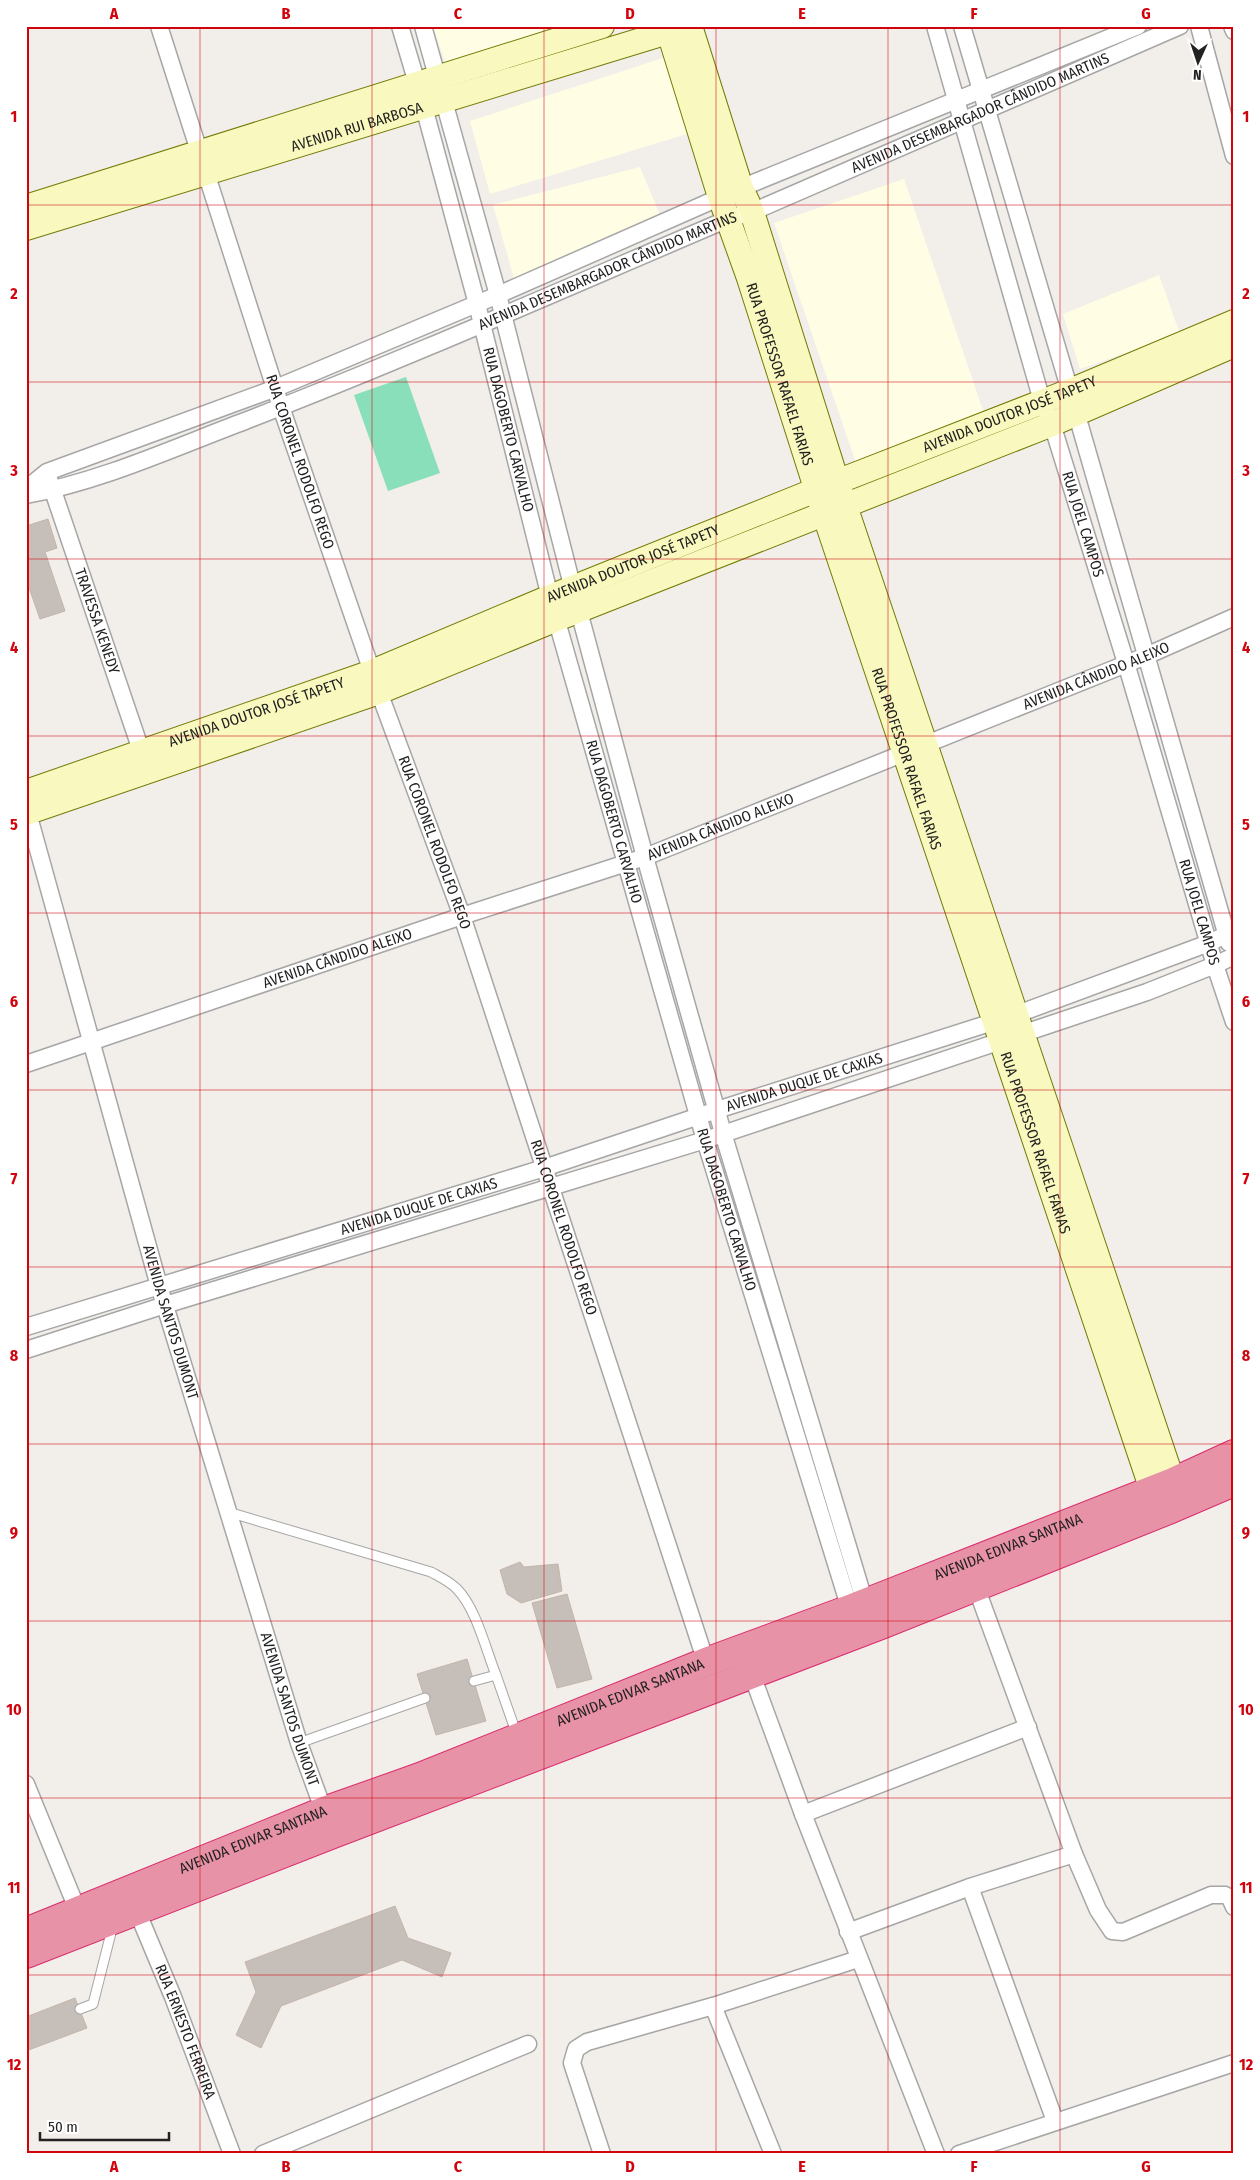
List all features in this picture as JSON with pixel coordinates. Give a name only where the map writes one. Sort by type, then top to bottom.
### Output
[{"type":"highway","name":"AVENIDA EDIVAR SANTANA","points":[[26,1932],[78,1912],[162,1888],[328,1822],[602,1719],[706,1662],[857,1606],[1162,1486],[1234,1454]]},
{"type":"highway","name":"AVENIDA EDIVAR SANTANA","points":[[328,1822],[420,1777],[518,1737],[602,1719],[752,1675],[976,1587],[1234,1482]]},
{"type":"highway","name":"AVENIDA EDIVAR SANTANA","points":[[26,1954],[126,1916],[162,1888]]},
{"type":"main road","name":"AVENIDA RUI BARBOSA","points":[[26,228],[427,80],[602,26]]},
{"type":"main road","name":"AVENIDA RUI BARBOSA","points":[[26,207],[435,104],[679,28]]},
{"type":"main road","name":"RUA PROFESSOR RAFAEL FARIAS","points":[[679,28],[730,201],[752,287],[827,486],[846,506],[914,749]]},
{"type":"main road","name":"RUA PROFESSOR RAFAEL FARIAS","points":[[730,201],[752,212],[827,486],[824,514],[914,749],[1162,1486]]},
{"type":"main road","name":"AVENIDA DOUTOR JOSÉ TAPETY","points":[[576,600],[827,486],[1070,391],[1234,322]]},
{"type":"main road","name":"AVENIDA DOUTOR JOSÉ TAPETY","points":[[27,806],[145,761],[376,682],[554,608],[846,506],[1052,424],[1234,345]]},
{"type":"street","name":"RUA CORONEL RODOLFO REGO","points":[[159,26],[281,407],[376,682],[462,916],[706,1662]]},
{"type":"street","name":"RUA DAGOBERTO CARVALHO","points":[[400,26],[427,80],[498,295],[576,600],[646,856],[857,1606]]},
{"type":"street","name":"RUA DAGOBERTO CARVALHO","points":[[423,26],[427,80],[435,104],[477,304],[554,608],[704,1140],[857,1606]]},
{"type":"street","name":"RUA JOEL CAMPOS","points":[[934,26],[1042,401],[1052,424],[1126,663],[1215,966],[1234,1022]]},
{"type":"street","name":"RUA JOEL CAMPOS","points":[[962,26],[1146,656],[1230,933],[1234,956]]},
{"type":"street","name":"AVENIDA DESEMBARGADOR CÂNDIDO MARTINS","points":[[26,489],[47,472],[276,388],[730,201],[982,91],[1138,26]]},
{"type":"street","name":"AVENIDA DESEMBARGADOR CÂNDIDO MARTINS","points":[[752,212],[1180,26]]},
{"type":"street","points":[[1199,26],[1234,156]]},
{"type":"street","points":[[1232,26],[1234,31]]},
{"type":"street","name":"AVENIDA DESEMBARGADOR CÂNDIDO MARTINS","points":[[26,495],[53,490],[113,471],[281,407],[482,324],[730,201]]},
{"type":"street","name":"TRAVESSA KENEDY","points":[[47,472],[145,761]]},
{"type":"street","name":"AVENIDA CÂNDIDO ALEIXO","points":[[26,1064],[462,916],[646,856],[1146,656],[1234,617]]},
{"type":"street","name":"AVENIDA SANTOS DUMONT","points":[[27,806],[159,1286],[299,1742],[328,1822]]},
{"type":"street","name":"AVENIDA DUQUE DE CAXIAS","points":[[26,1350],[165,1305],[704,1140],[1008,1028],[1209,944],[1230,933]]},
{"type":"street","name":"AVENIDA DUQUE DE CAXIAS","points":[[26,1327],[544,1168],[698,1118],[717,1110],[1008,1028],[1147,992],[1215,966],[1234,956]]},
{"type":"street","points":[[976,1587],[1074,1854],[1102,1919],[1112,1931],[1117,1933],[1211,1895],[1224,1895],[1230,1898],[1234,1907]]},
{"type":"street","points":[[752,1675],[858,1959],[936,2154]]},
{"type":"street","points":[[803,1814],[1028,1727]]},
{"type":"street","points":[[26,1784],[78,1912]]},
{"type":"street","points":[[848,1932],[970,1887],[1074,1854]]},
{"type":"street","points":[[970,1887],[1056,2121]]},
{"type":"street","name":"RUA ERNESTO FERREIRA","points":[[126,1916],[169,1989],[232,2154]]},
{"type":"street","points":[[602,2154],[572,2063],[576,2049],[587,2042],[713,2006],[858,1959]]},
{"type":"street","points":[[713,2006],[773,2154]]},
{"type":"street","points":[[263,2154],[528,2044]]},
{"type":"street","points":[[959,2154],[1234,2063]]},
{"type":"lane","points":[[228,1512],[430,1572],[446,1580],[458,1590],[466,1602],[496,1675],[518,1737]]},
{"type":"lane","points":[[474,1681],[496,1675]]},
{"type":"lane","points":[[299,1742],[425,1698]]},
{"type":"lane","points":[[80,2010],[93,2004],[126,1916]]},
{"type":"shaded area","points":[[433,26],[594,26],[449,74]]},
{"type":"shaded area","points":[[666,57],[687,134],[490,194],[470,121]]},
{"type":"shaded area","points":[[640,167],[662,220],[515,282],[493,205]]},
{"type":"shaded area","points":[[904,179],[987,422],[857,466],[774,223]]},
{"type":"shaded area","points":[[1159,275],[1180,334],[1080,369],[1063,314]]},
{"type":"green space","points":[[406,377],[440,473],[388,491],[354,395]]},
{"type":"building","points":[[48,519],[57,548],[45,552],[65,611],[40,619],[26,579],[26,526]]},
{"type":"building","points":[[520,1562],[524,1567],[558,1564],[562,1591],[521,1603],[507,1594],[500,1570]]},
{"type":"building","points":[[567,1594],[592,1679],[557,1688],[532,1603]]},
{"type":"building","points":[[467,1659],[486,1721],[436,1735],[417,1674]]},
{"type":"building","points":[[395,1906],[408,1938],[451,1953],[442,1977],[402,1960],[281,2006],[261,2048],[236,2035],[256,1992],[245,1962]]},
{"type":"building","points":[[75,1998],[87,2028],[26,2051],[26,2017]]}]
